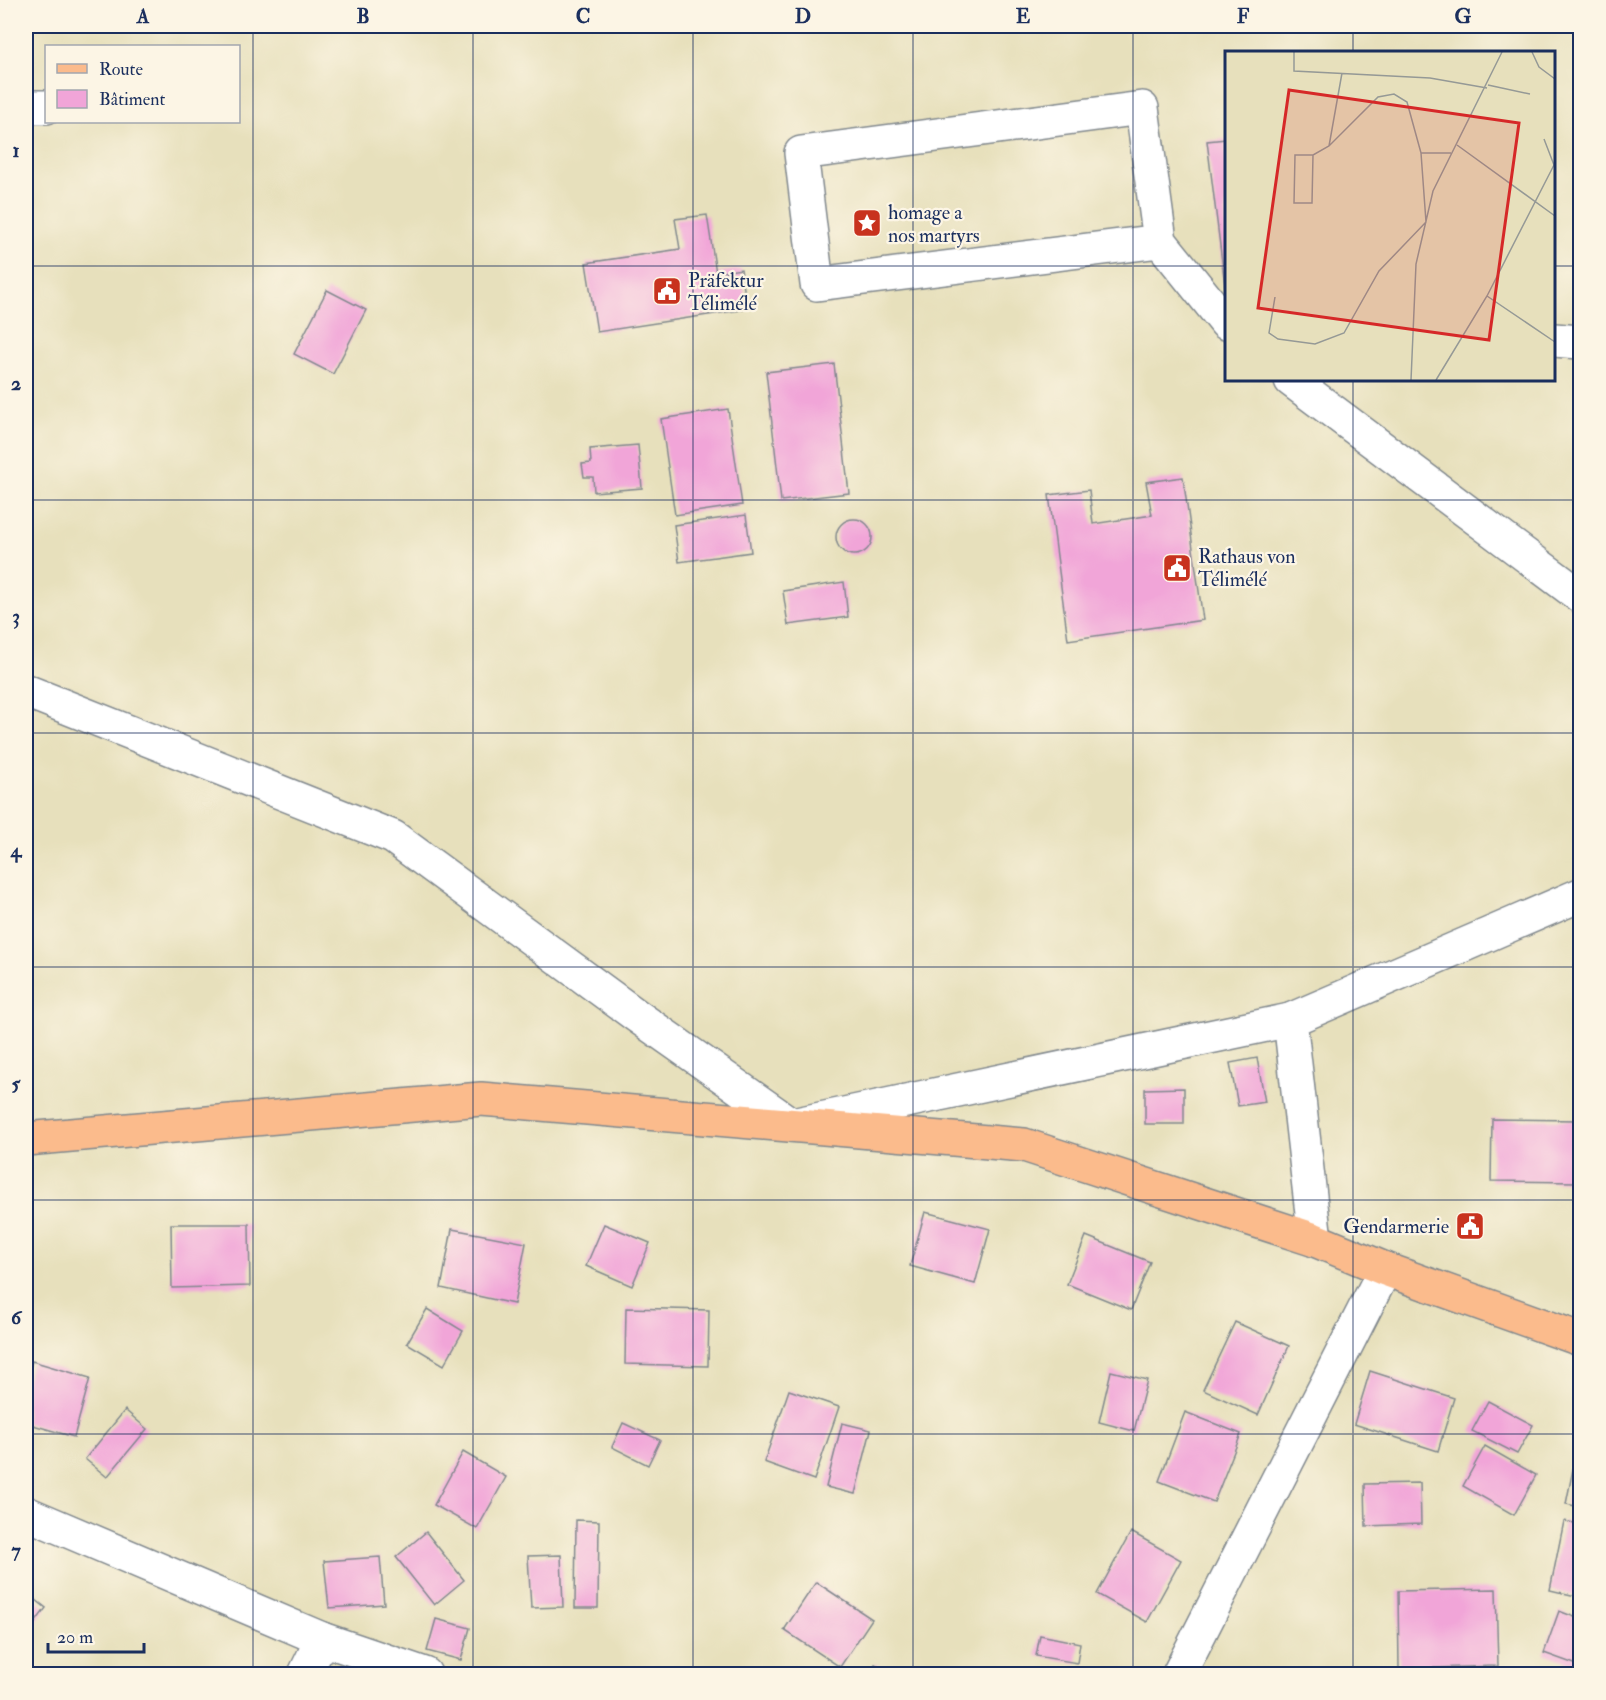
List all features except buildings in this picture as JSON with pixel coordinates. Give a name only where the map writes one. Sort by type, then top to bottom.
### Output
[{"type":"main road","points":[[26,1139],[481,1099],[1024,1145],[1315,1240],[1385,1269],[1581,1339]]},
{"type":"street","points":[[26,107],[45,107]]},
{"type":"street","points":[[1161,241],[817,284],[801,153],[1142,108],[1161,241],[1225,321]]},
{"type":"street","points":[[1555,340],[1581,342]]},
{"type":"street","points":[[1292,381],[1581,596]]},
{"type":"street","points":[[26,691],[393,837],[637,1016],[792,1125],[1290,1020],[1581,895]]},
{"type":"street","points":[[1290,1020],[1315,1240]]},
{"type":"street","points":[[1179,1674],[1385,1269]]},
{"type":"street","points":[[26,1513],[322,1639],[424,1674]]},
{"type":"street","points":[[305,1674],[322,1639]]},
{"type":"place","name":"homage a nos martyrs","points":[[867,223]]},
{"type":"place","name":"Präfektur Télimélé","points":[[667,291]]},
{"type":"place","name":"Rathaus von Télimélé","points":[[1177,568]]},
{"type":"place","name":"Gendarmerie","points":[[1470,1226]]}]
